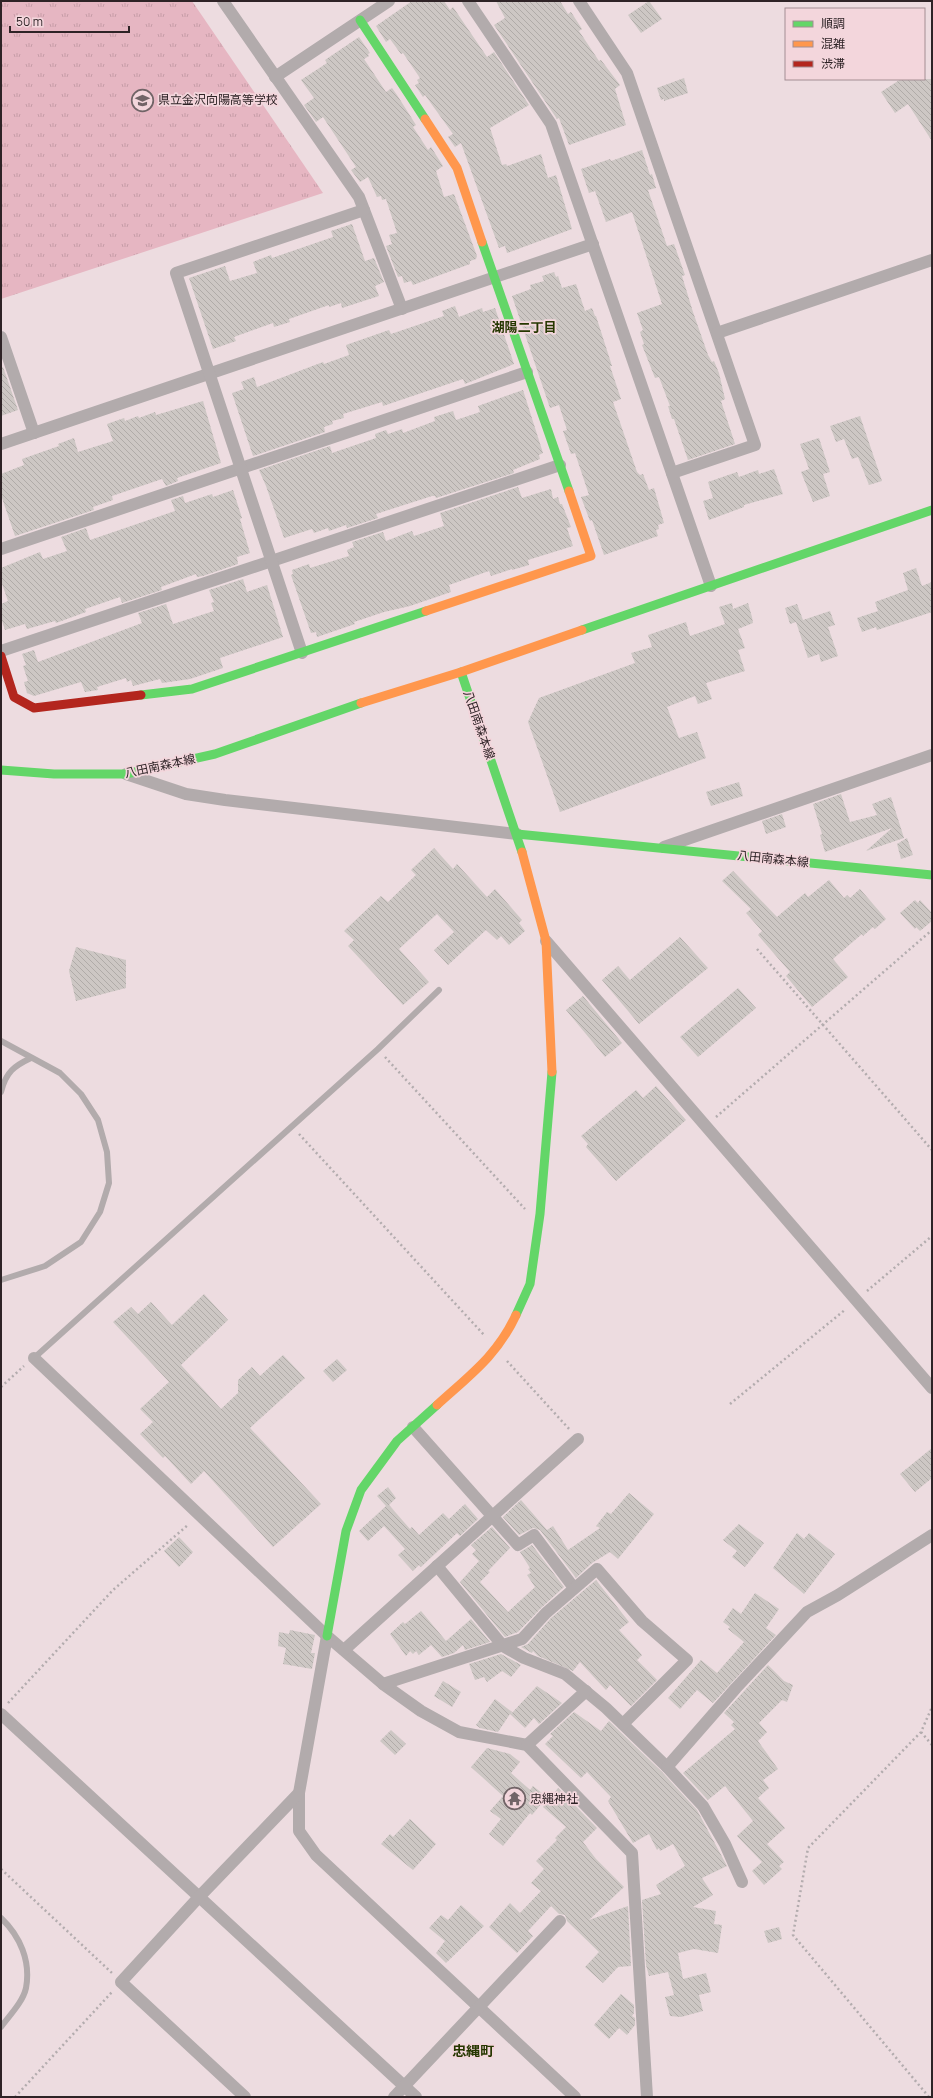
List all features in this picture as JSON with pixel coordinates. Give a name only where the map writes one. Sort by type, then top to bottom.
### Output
[{"type":"street","points":[[224,1],[359,197],[402,309]]},
{"type":"street","points":[[275,77],[389,1]]},
{"type":"street","points":[[468,1],[551,124],[711,586]]},
{"type":"street","points":[[579,1],[627,73],[755,445],[672,473]]},
{"type":"street","points":[[1,656],[14,697],[34,708],[192,689],[591,556],[457,168],[360,20]]},
{"type":"street","points":[[302,653],[176,274],[364,210]]},
{"type":"street","points":[[1,444],[593,244]]},
{"type":"street","points":[[717,333],[932,260]]},
{"type":"street","points":[[1,337],[34,433]]},
{"type":"street","points":[[1,549],[528,372]]},
{"type":"street","points":[[1,652],[560,465]]},
{"type":"street","points":[[461,672],[932,510]]},
{"type":"street","name":"八田南森本線","points":[[1,770],[54,774],[126,774],[215,754],[332,712],[461,672],[517,834],[932,875]]},
{"type":"street","points":[[661,848],[932,755]]},
{"type":"street","points":[[126,774],[186,794],[225,800],[517,834],[546,942],[552,1083],[540,1214],[530,1284],[506,1336],[487,1360],[397,1441],[361,1490],[346,1531],[299,1793],[299,1831],[316,1856],[576,2097]]},
{"type":"street","points":[[546,942],[707,1125],[932,1388]]},
{"type":"street","points":[[34,1358],[328,1636],[383,1684],[421,1711],[459,1732],[528,1745],[632,1854],[647,2097]]},
{"type":"street","points":[[412,1427],[518,1545],[534,1535],[574,1588]]},
{"type":"street","points":[[344,1650],[578,1439]]},
{"type":"street","points":[[667,1767],[736,1688],[807,1612],[838,1595],[932,1535]]},
{"type":"street","points":[[437,1566],[503,1646],[524,1658],[565,1674],[623,1724],[667,1767],[703,1806],[725,1844],[742,1882]]},
{"type":"street","points":[[383,1684],[522,1639],[546,1613],[597,1569],[642,1621],[686,1660],[623,1724]]},
{"type":"street","points":[[528,1745],[586,1691]]},
{"type":"street","points":[[4,1710],[199,1897],[416,2097]]},
{"type":"street","points":[[245,2097],[121,1982],[199,1897],[299,1793]]},
{"type":"street","points":[[394,2097],[560,1921]]},
{"type":"lane","points":[[34,1358],[378,1049],[439,990]]},
{"type":"lane","points":[[1,1041],[60,1073],[81,1094],[98,1120],[107,1152],[109,1183],[100,1212],[81,1242],[46,1266],[1,1280]]},
{"type":"lane","points":[[1,1092],[3,1083],[15,1065],[31,1058]]},
{"type":"lane","points":[[1,1918],[21,1944],[27,1965],[26,1989],[17,2006],[1,2027]]},
{"type":"path","points":[[707,1125],[932,930]]},
{"type":"path","points":[[757,949],[822,1026],[932,1150]]},
{"type":"path","points":[[378,1049],[523,1209],[540,1214]]},
{"type":"path","points":[[292,1126],[578,1439]]},
{"type":"path","points":[[730,1404],[857,1300],[932,1236]]},
{"type":"path","points":[[1,1387],[34,1358]]},
{"type":"path","points":[[4,1710],[113,1590],[200,1514]]},
{"type":"path","points":[[929,2097],[793,1935],[808,1848],[921,1732],[932,1707]]},
{"type":"path","points":[[921,1732],[932,1745]]},
{"type":"path","points":[[1,1869],[121,1982],[15,2097]]},
{"type":"green space","name":"県立金沢向陽高等学校","points":[[1,1],[192,1],[323,193],[1,299]]},
{"type":"building","points":[[412,1],[444,1],[450,10],[453,7],[487,57],[494,52],[529,105],[490,128],[502,165],[506,164],[507,166],[541,154],[548,178],[556,175],[572,229],[507,253],[505,246],[499,248],[461,143],[455,147],[448,137],[453,134],[425,95],[423,97],[415,85],[419,83],[417,80],[420,78],[403,53],[401,54],[390,39],[386,42],[376,26]]},
{"type":"building","points":[[496,1],[560,1],[568,14],[571,12],[582,29],[579,31],[599,61],[601,60],[620,85],[615,89],[626,125],[569,145],[559,118],[557,119],[494,25],[505,18]]},
{"type":"building","points":[[649,1],[662,19],[641,33],[628,15]]},
{"type":"building","points":[[359,37],[370,53],[368,54],[369,56],[364,59],[386,92],[392,88],[416,125],[413,127],[428,150],[431,147],[443,166],[436,171],[444,197],[454,194],[477,256],[476,259],[470,261],[470,264],[413,285],[411,281],[404,283],[402,276],[398,277],[386,246],[392,244],[389,235],[397,233],[386,199],[382,200],[381,196],[377,197],[368,177],[360,182],[351,170],[356,167],[323,117],[316,122],[304,105],[314,98],[301,80],[327,63],[325,60]]},
{"type":"building","points":[[684,78],[688,93],[664,101],[664,99],[661,100],[657,88]]},
{"type":"building","points":[[932,79],[932,141],[908,104],[895,113],[881,92],[899,80]]},
{"type":"building","points":[[642,150],[656,188],[648,190],[667,246],[674,244],[685,275],[682,276],[693,312],[708,355],[712,362],[714,361],[719,373],[725,399],[721,401],[735,444],[688,460],[674,419],[672,419],[668,406],[670,406],[659,377],[655,378],[642,345],[644,344],[640,332],[643,330],[637,313],[662,304],[632,212],[606,222],[595,191],[589,193],[581,169],[610,159],[611,161]]},
{"type":"building","points":[[352,224],[365,261],[374,258],[384,282],[375,286],[379,296],[342,308],[341,303],[329,307],[329,305],[289,319],[290,322],[274,327],[273,323],[234,337],[236,341],[213,349],[189,278],[225,266],[230,281],[257,273],[253,262],[271,255],[272,258],[333,237],[331,231]]},
{"type":"building","points":[[554,272],[556,277],[558,276],[562,288],[576,284],[585,311],[592,308],[596,316],[621,399],[613,402],[637,472],[640,475],[643,474],[649,490],[654,488],[664,523],[658,525],[659,529],[656,530],[658,536],[604,555],[592,520],[590,521],[581,497],[589,495],[575,453],[571,454],[563,431],[567,430],[559,405],[550,408],[512,296],[531,289],[530,285],[544,281],[542,276]]},
{"type":"building","points":[[455,306],[459,317],[482,308],[483,312],[495,308],[514,364],[465,384],[463,379],[383,406],[382,402],[343,414],[344,418],[332,421],[333,424],[324,427],[325,432],[253,456],[232,393],[244,389],[241,382],[254,377],[257,387],[323,362],[324,364],[349,355],[346,345],[389,330],[391,334],[444,316],[442,311]]},
{"type":"building","points":[[3,367],[18,410],[1,416],[1,368]]},
{"type":"building","points":[[523,390],[543,453],[539,455],[540,459],[513,470],[514,473],[436,498],[435,496],[432,496],[376,514],[378,518],[347,528],[346,525],[329,531],[328,528],[314,533],[312,529],[284,538],[259,470],[330,446],[332,453],[376,438],[375,434],[386,430],[388,434],[402,429],[403,433],[435,421],[434,417],[453,411],[456,420],[480,412],[478,406]]},
{"type":"building","points":[[203,401],[221,463],[177,478],[178,481],[166,486],[162,479],[112,496],[113,500],[93,507],[94,510],[15,536],[1,495],[1,474],[24,465],[22,459],[59,446],[58,444],[74,438],[78,452],[113,441],[107,424],[124,418],[125,421],[138,416],[139,418],[155,412],[156,415]]},
{"type":"building","points":[[860,416],[882,481],[869,485],[858,457],[852,459],[844,439],[836,442],[830,426]]},
{"type":"building","points":[[819,438],[830,472],[823,474],[830,496],[813,502],[801,472],[809,469],[800,444]]},
{"type":"building","points":[[774,469],[783,494],[744,505],[744,507],[709,520],[703,501],[713,498],[708,482],[737,472],[739,477],[758,470],[759,474]]},
{"type":"building","points":[[518,487],[522,498],[551,489],[553,499],[558,497],[571,527],[567,528],[573,546],[528,560],[529,565],[491,576],[489,571],[449,585],[451,592],[410,606],[384,612],[354,622],[355,624],[317,637],[316,632],[311,633],[291,575],[293,574],[292,570],[309,564],[310,568],[349,556],[347,550],[354,547],[352,542],[383,532],[386,541],[412,531],[414,536],[444,526],[440,513]]},
{"type":"building","points":[[233,490],[242,518],[240,519],[250,553],[237,557],[238,564],[203,576],[197,577],[196,574],[161,587],[162,590],[122,603],[120,597],[85,609],[86,612],[56,623],[55,621],[27,629],[25,624],[5,630],[1,618],[1,604],[8,601],[1,581],[1,568],[40,552],[43,559],[67,551],[61,537],[86,528],[90,540],[175,511],[171,500],[183,496],[185,503],[212,494],[213,497]]},
{"type":"building","points":[[916,568],[922,586],[932,582],[932,612],[877,630],[876,627],[862,632],[857,618],[878,611],[875,602],[908,590],[903,573]]},
{"type":"building","points":[[243,579],[247,592],[267,585],[283,637],[220,658],[223,668],[190,679],[162,683],[160,679],[133,686],[131,680],[127,682],[126,678],[97,687],[98,690],[85,692],[81,682],[34,696],[27,693],[24,682],[28,681],[23,666],[26,665],[22,654],[34,650],[38,662],[142,623],[138,613],[166,604],[173,624],[214,611],[211,603],[214,602],[209,590]]},
{"type":"building","points":[[732,603],[733,609],[748,603],[752,617],[753,623],[738,629],[745,648],[738,650],[745,671],[706,683],[712,699],[698,704],[695,696],[667,707],[679,738],[697,732],[706,758],[560,812],[528,722],[539,698],[635,663],[631,653],[652,647],[648,635],[686,622],[690,636],[725,624],[719,607]]},
{"type":"building","points":[[797,604],[803,620],[830,611],[835,625],[828,627],[838,656],[821,662],[819,654],[808,658],[796,622],[790,624],[785,608]]},
{"type":"building","points":[[739,782],[743,796],[711,806],[706,792]]},
{"type":"building","points":[[841,794],[850,822],[877,815],[872,804],[891,797],[904,838],[866,851],[892,828],[825,852],[820,835],[822,834],[813,804]]},
{"type":"building","points":[[782,814],[786,827],[766,834],[762,821]]},
{"type":"building","points":[[907,838],[913,855],[901,859],[897,844]]},
{"type":"building","points":[[434,848],[453,869],[457,864],[487,897],[495,889],[522,920],[519,923],[525,931],[509,945],[501,936],[497,940],[486,930],[448,965],[434,950],[454,932],[437,914],[399,949],[429,982],[403,1005],[348,946],[354,940],[344,931],[381,896],[388,902],[416,875],[411,870]]},
{"type":"building","points":[[733,871],[777,917],[805,893],[808,897],[829,880],[844,898],[847,895],[850,898],[860,889],[886,919],[875,929],[873,927],[863,936],[862,934],[833,959],[848,977],[812,1007],[786,976],[790,972],[758,935],[762,931],[746,913],[751,909],[722,881]]},
{"type":"building","points":[[915,900],[918,903],[920,900],[932,913],[932,921],[920,931],[916,927],[915,929],[900,913]]},
{"type":"building","points":[[680,937],[708,968],[639,1024],[602,980],[618,966],[630,980]]},
{"type":"building","points":[[76,947],[126,960],[126,988],[76,1001],[69,971]]},
{"type":"building","points":[[738,988],[756,1008],[698,1057],[680,1037]]},
{"type":"building","points":[[583,996],[622,1043],[605,1057],[566,1010]]},
{"type":"building","points":[[656,1086],[686,1120],[616,1181],[586,1147],[588,1144],[581,1136],[636,1090],[643,1098]]},
{"type":"building","points":[[204,1294],[228,1320],[181,1365],[221,1409],[238,1393],[238,1380],[252,1367],[260,1376],[283,1355],[305,1378],[250,1428],[321,1504],[273,1547],[204,1471],[191,1484],[165,1456],[163,1458],[140,1434],[153,1422],[140,1409],[169,1382],[113,1322],[131,1307],[138,1314],[151,1302],[172,1325]]},
{"type":"building","points":[[337,1359],[347,1370],[333,1382],[323,1371]]},
{"type":"building","points":[[932,1448],[932,1478],[915,1492],[900,1474]]},
{"type":"building","points":[[388,1487],[396,1498],[389,1505],[410,1529],[412,1527],[419,1535],[443,1513],[449,1519],[465,1504],[478,1519],[460,1536],[457,1533],[421,1567],[419,1565],[413,1571],[398,1555],[405,1549],[384,1526],[368,1541],[359,1531],[386,1506],[377,1496]]},
{"type":"building","points":[[629,1493],[654,1514],[618,1559],[610,1552],[592,1563],[576,1578],[540,1530],[533,1528],[519,1535],[503,1517],[521,1500],[547,1530],[553,1526],[568,1550],[600,1528],[596,1526],[607,1512],[611,1514]]},
{"type":"building","points":[[739,1524],[764,1543],[745,1567],[732,1557],[737,1551],[723,1540]]},
{"type":"building","points":[[492,1527],[510,1548],[488,1571],[490,1572],[480,1582],[508,1612],[535,1587],[527,1575],[531,1573],[528,1569],[530,1568],[520,1552],[532,1545],[564,1587],[518,1632],[505,1637],[460,1582],[479,1561],[472,1554],[476,1550],[471,1545]]},
{"type":"building","points":[[797,1533],[804,1539],[809,1533],[835,1554],[804,1594],[773,1568]]},
{"type":"building","points":[[179,1537],[193,1552],[179,1567],[164,1551]]},
{"type":"building","points":[[596,1580],[629,1622],[619,1630],[642,1655],[637,1660],[657,1680],[631,1706],[610,1685],[606,1690],[580,1662],[573,1671],[538,1656],[533,1651],[532,1653],[521,1647],[528,1644],[551,1618]]},
{"type":"building","points":[[755,1593],[779,1609],[766,1628],[776,1635],[713,1703],[697,1690],[680,1709],[668,1698],[701,1660],[717,1673],[744,1642],[728,1629],[730,1627],[723,1622],[733,1608],[741,1614]]},
{"type":"building","points":[[421,1611],[446,1641],[471,1619],[490,1642],[465,1650],[463,1645],[454,1653],[442,1657],[431,1645],[419,1655],[416,1651],[413,1654],[410,1651],[406,1656],[390,1634],[403,1622],[405,1624]]},
{"type":"building","points":[[290,1630],[315,1635],[311,1653],[315,1653],[312,1669],[283,1664],[286,1648],[278,1646],[279,1632],[289,1634]]},
{"type":"building","points":[[501,1654],[521,1665],[511,1677],[502,1671],[487,1682],[484,1677],[475,1680],[469,1664]]},
{"type":"building","points":[[768,1665],[784,1681],[793,1685],[787,1702],[782,1700],[759,1723],[767,1732],[758,1741],[778,1769],[763,1780],[769,1788],[758,1798],[785,1828],[767,1844],[784,1862],[779,1866],[782,1869],[764,1885],[752,1871],[762,1862],[737,1836],[753,1821],[725,1786],[708,1800],[683,1773],[735,1729],[731,1725],[734,1722],[724,1713]]},
{"type":"building","points":[[443,1681],[461,1692],[452,1707],[434,1696]]},
{"type":"building","points":[[537,1686],[562,1703],[539,1724],[534,1718],[525,1728],[510,1714],[498,1732],[480,1728],[476,1725],[495,1699],[512,1712],[511,1714]]},
{"type":"building","points":[[574,1712],[601,1731],[609,1721],[662,1772],[697,1810],[727,1866],[702,1878],[713,1895],[693,1907],[716,1911],[714,1924],[722,1925],[718,1953],[694,1949],[678,1953],[683,1979],[706,1973],[711,1992],[699,1995],[703,2011],[681,2017],[670,2016],[665,1997],[674,1995],[668,1972],[649,1976],[646,1965],[642,1900],[661,1894],[656,1885],[685,1866],[673,1844],[660,1851],[659,1848],[657,1850],[649,1834],[633,1843],[608,1801],[611,1797],[587,1772],[581,1778],[545,1744],[553,1736],[550,1734]]},
{"type":"building","points":[[391,1730],[406,1744],[395,1755],[380,1741]]},
{"type":"building","points":[[487,1748],[510,1754],[520,1762],[511,1773],[530,1790],[533,1786],[547,1797],[532,1815],[530,1813],[503,1846],[489,1834],[501,1819],[490,1811],[503,1796],[471,1767]]},
{"type":"building","points":[[558,1788],[597,1828],[583,1842],[596,1859],[624,1887],[589,1920],[628,1906],[631,1966],[618,1967],[603,1983],[585,1967],[599,1952],[567,1921],[565,1915],[559,1914],[551,1906],[528,1931],[533,1936],[517,1953],[489,1927],[510,1903],[520,1913],[541,1891],[531,1883],[544,1869],[536,1861],[557,1840],[555,1838],[566,1827],[543,1807]]},
{"type":"building","points":[[410,1819],[436,1844],[413,1870],[381,1844],[390,1834],[393,1837]]},
{"type":"building","points":[[461,1905],[484,1926],[446,1963],[436,1953],[445,1941],[429,1928],[441,1915],[448,1920]]},
{"type":"building","points":[[779,1927],[782,1939],[768,1943],[764,1931]]},
{"type":"building","points":[[621,1994],[634,2005],[634,2013],[632,2016],[635,2018],[635,2025],[627,2035],[619,2028],[609,2039],[594,2025]]},
{"type":"traffic: fast","points":[[360,20],[425,119]]},
{"type":"traffic: fast","points":[[482,242],[569,491]]},
{"type":"traffic: fast","points":[[582,630],[932,510]]},
{"type":"traffic: fast","points":[[141,695],[192,689],[426,611]]},
{"type":"traffic: fast","points":[[461,672],[522,852]]},
{"type":"traffic: fast","points":[[1,770],[54,774],[126,774],[215,754],[361,703]]},
{"type":"traffic: fast","points":[[517,834],[932,875]]},
{"type":"traffic: fast","points":[[516,1315],[530,1284],[540,1214],[552,1072]]},
{"type":"traffic: fast","points":[[327,1636],[346,1531],[361,1490],[397,1441],[437,1405]]},
{"type":"traffic: slow","points":[[425,119],[457,168],[482,242]]},
{"type":"traffic: slow","points":[[426,611],[591,556],[569,491]]},
{"type":"traffic: slow","points":[[361,703],[461,672],[582,630]]},
{"type":"traffic: slow","points":[[522,852],[546,941],[552,1072]]},
{"type":"traffic: slow","points":[[437,1405],[491,1354],[509,1329],[516,1315]]},
{"type":"traffic: jam","points":[[1,656],[14,697],[34,708],[141,695]]},
{"type":"place","name":"県立金沢向陽高等学校","points":[[142,100]]},
{"type":"place","name":"忠縄神社","points":[[514,1799]]},
{"type":"district","name":"湖陽二丁目","points":[[524,327]]},
{"type":"district","name":"忠縄町","points":[[473,2051]]}]
